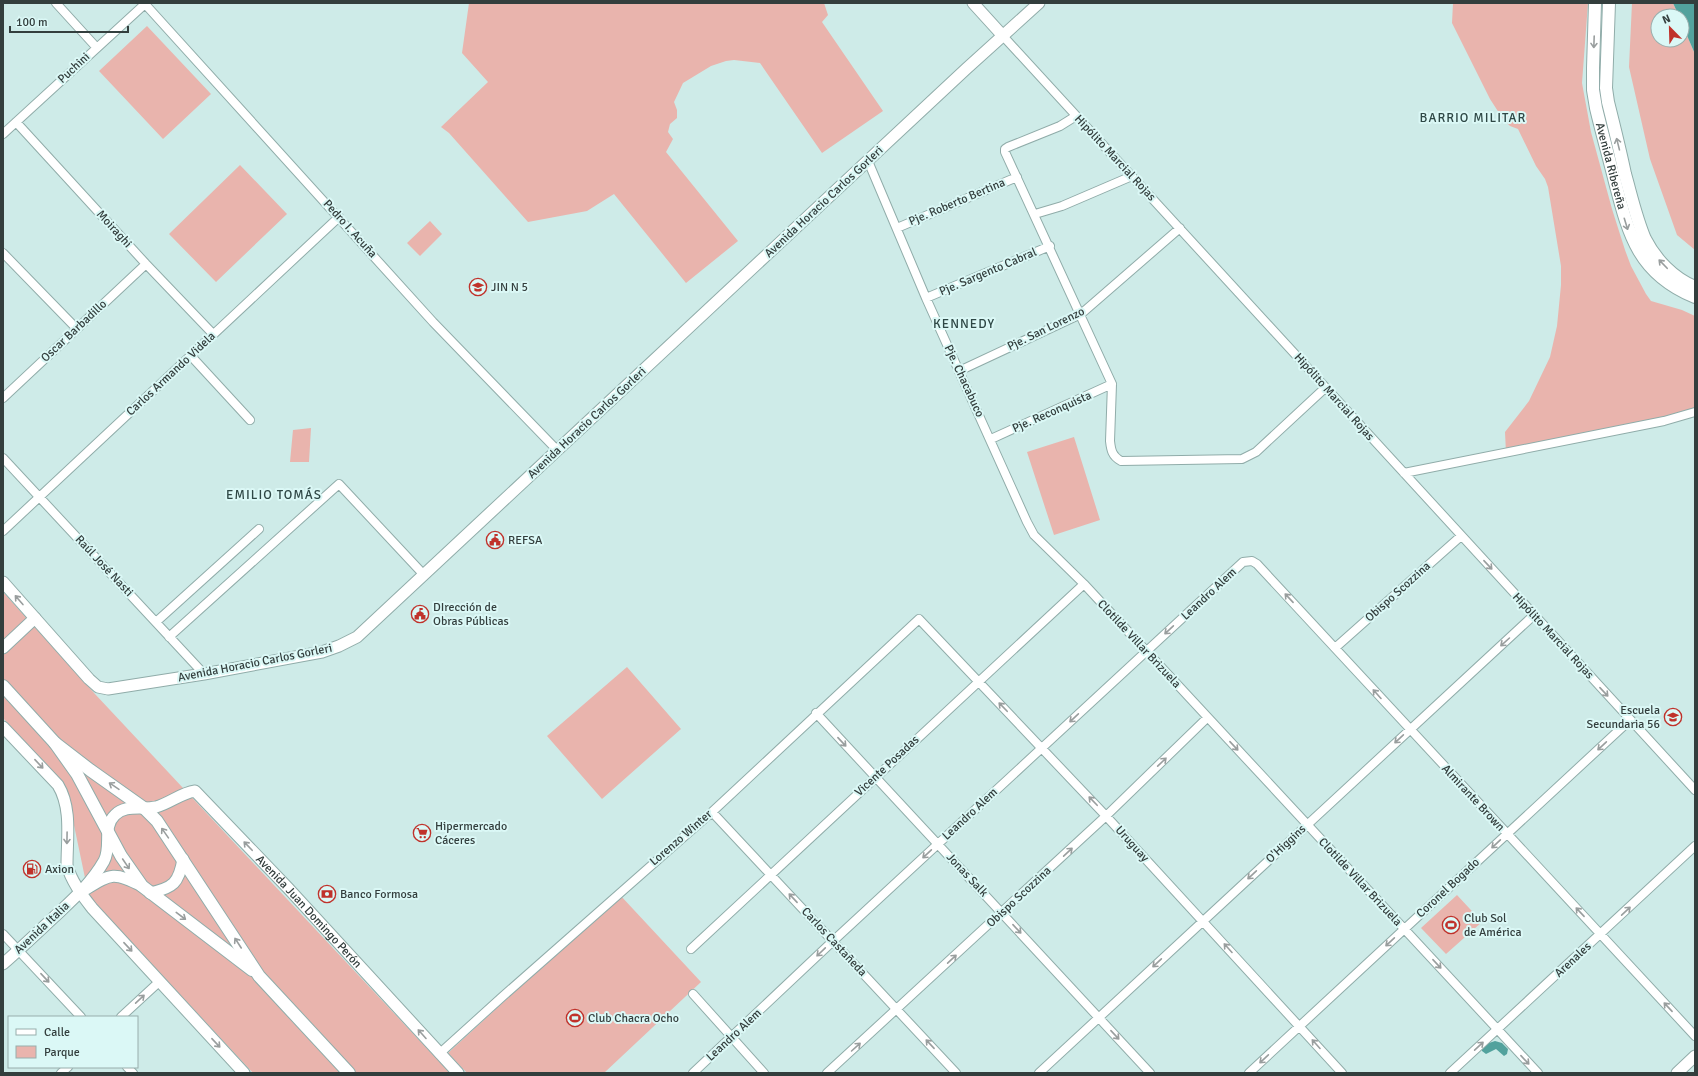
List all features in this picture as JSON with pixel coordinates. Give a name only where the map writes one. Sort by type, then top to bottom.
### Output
[{"type":"main road","name":"Hipólito Marcial Rojas","points":[[973,3],[1003,36]]},
{"type":"main road","name":"Avenida Horacio Carlos Gorleri","points":[[35,618],[89,679],[98,687],[108,689],[204,674],[322,652],[340,646],[357,637],[1039,3]]},
{"type":"main road","name":"Avenida Ribereña","points":[[1595,3],[1593,90],[1596,108],[1627,228],[1642,258],[1654,271],[1682,292],[1695,297]]},
{"type":"main road","name":"Avenida Ribereña","points":[[1609,3],[1606,88],[1630,193],[1640,227],[1652,250],[1662,264],[1675,275],[1695,287]]},
{"type":"main road","points":[[3,582],[35,618],[3,648]]},
{"type":"main road","points":[[3,686],[55,742],[77,774],[121,856],[146,890],[259,976]]},
{"type":"main road","points":[[3,727],[58,784],[63,792],[67,810],[67,865],[80,893],[241,1072]]},
{"type":"main road","points":[[55,742],[90,770],[146,808],[183,859],[259,976],[349,1073]]},
{"type":"main road","name":"Avenida Juan Domingo Perón","points":[[146,808],[169,802],[189,792],[195,791],[288,888],[458,1073]]},
{"type":"main road","name":"Avenida Italia","points":[[3,964],[80,893],[104,861],[110,820],[115,814],[130,808],[146,808]]},
{"type":"main road","points":[[146,890],[163,890],[172,886],[181,871],[183,859]]},
{"type":"main road","name":"Avenida Italia","points":[[80,893],[104,878],[114,876],[122,877],[146,890]]},
{"type":"main road","points":[[1676,1073],[1695,1056]]},
{"type":"street","points":[[56,3],[97,48]]},
{"type":"street","name":"Puchini","points":[[3,134],[146,4]]},
{"type":"street","name":"Pedro I. Acuña","points":[[146,4],[433,322],[557,450]]},
{"type":"street","name":"Hipólito Marcial Rojas","points":[[1003,36],[1695,790]]},
{"type":"street","points":[[1076,116],[1060,126],[1005,149],[1112,384],[1110,441],[1114,457],[1121,461],[1242,459],[1256,452],[1325,388]]},
{"type":"street","name":"Moiraghi","points":[[16,122],[146,264],[213,334]]},
{"type":"street","name":"Pje. Chacabuco","points":[[868,161],[926,298],[991,440],[1026,522],[1034,535],[1084,584]]},
{"type":"street","name":"Pje. Roberto Bertina","points":[[897,228],[1017,176]]},
{"type":"street","points":[[1035,214],[1062,206],[1132,176]]},
{"type":"street","name":"Carlos Armando Videla","points":[[3,531],[339,217]]},
{"type":"street","name":"Pje. San Lorenzo","points":[[959,370],[1081,314],[1180,228]]},
{"type":"street","name":"Pje. Sargento Cabral","points":[[926,298],[1050,246]]},
{"type":"street","points":[[3,253],[77,329]]},
{"type":"street","name":"Oscar Barbadillo","points":[[3,398],[146,264]]},
{"type":"street","points":[[190,356],[250,420]]},
{"type":"street","name":"Pje. Reconquista","points":[[991,440],[1112,384]]},
{"type":"street","points":[[1404,473],[1664,421],[1695,412]]},
{"type":"street","name":"Raúl José Nasti","points":[[3,458],[204,674]]},
{"type":"street","points":[[169,637],[339,484],[424,575]]},
{"type":"street","points":[[156,622],[259,529]]},
{"type":"street","name":"Obispo Scozzina","points":[[1335,648],[1461,536]]},
{"type":"street","name":"Almirante Brown","points":[[1252,561],[1257,564],[1695,1036]]},
{"type":"street","name":"Leandro Alem","points":[[694,1073],[833,941],[1146,651],[1243,562],[1252,561]]},
{"type":"street","name":"Clotilde Villar Brizuela","points":[[1084,584],[1538,1073]]},
{"type":"street","name":"Vicente Posadas","points":[[691,948],[1084,584]]},
{"type":"street","name":"O'Higgins","points":[[1038,1073],[1534,615]]},
{"type":"street","name":"Uruguay","points":[[919,619],[1106,816],[1342,1073]]},
{"type":"street","name":"Lorenzo Winter","points":[[440,1054],[502,997],[712,812],[816,713],[919,619]]},
{"type":"street","name":"Jonas Salk","points":[[816,713],[1150,1073]]},
{"type":"street","name":"Obispo Scozzina","points":[[827,1073],[1106,816],[1207,718]]},
{"type":"street","name":"Coronel Bogado","points":[[1249,1073],[1630,720]]},
{"type":"street","name":"Carlos Castañeda","points":[[712,812],[956,1073]]},
{"type":"street","name":"Arenales","points":[[1450,1073],[1695,846]]},
{"type":"street","points":[[3,934],[80,1016]]},
{"type":"street","points":[[122,1016],[160,981]]},
{"type":"street","points":[[693,994],[764,1073]]},
{"type":"green space","points":[[469,3],[824,3],[828,15],[822,22],[883,111],[822,153],[760,63],[734,60],[726,61],[711,66],[683,83],[674,102],[677,110],[677,118],[670,124],[668,132],[673,139],[666,152],[738,241],[686,283],[614,194],[587,211],[528,222],[449,133],[441,127],[488,82],[462,53]]},
{"type":"green space","points":[[1453,3],[1588,3],[1582,83],[1591,132],[1625,250],[1631,266],[1646,294],[1651,301],[1682,310],[1695,316],[1695,412],[1506,453],[1505,432],[1529,401],[1550,357],[1557,326],[1561,285],[1561,266],[1548,187],[1545,179],[1536,166],[1518,129],[1510,126],[1503,119],[1490,99],[1452,23]]},
{"type":"green space","points":[[1632,3],[1673,3],[1675,8],[1650,8],[1650,48],[1690,48],[1690,42],[1695,54],[1695,250],[1677,235],[1650,159],[1629,67]]},
{"type":"green space","points":[[147,26],[211,94],[163,139],[99,71]]},
{"type":"green space","points":[[240,165],[287,214],[216,282],[169,234]]},
{"type":"green space","points":[[430,221],[442,234],[420,256],[407,243]]},
{"type":"green space","points":[[311,428],[309,462],[290,462],[293,430]]},
{"type":"green space","points":[[1074,437],[1100,520],[1054,535],[1027,452]]},
{"type":"green space","points":[[3,592],[95,694],[450,1073],[253,1073],[89,897],[66,787],[3,718]]},
{"type":"green space","points":[[627,667],[681,729],[602,799],[547,736]]},
{"type":"green space","name":"Club Chacra Ocho","points":[[620,895],[701,982],[604,1073],[467,1073],[448,1053]]},
{"type":"green space","name":"Club Sol de América","points":[[1457,895],[1482,922],[1446,954],[1421,928]]},
{"type":"water","points":[[1673,3],[1695,3],[1695,54],[1690,42],[1690,8],[1675,8]]},
{"type":"water","points":[[1495,1041],[1502,1043],[1508,1049],[1507,1054],[1504,1056],[1496,1049],[1486,1054],[1482,1051],[1486,1044]]},
{"type":"place","name":"JIN N 5","points":[[478,287]]},
{"type":"place","name":"REFSA","points":[[495,540]]},
{"type":"place","name":"DIrección de Obras Públicas","points":[[420,614]]},
{"type":"place","name":"Escuela Secundaria 56","points":[[1673,717]]},
{"type":"place","name":"Hipermercado Cáceres","points":[[422,833]]},
{"type":"place","name":"Axion","points":[[32,869]]},
{"type":"place","name":"Banco Formosa","points":[[327,894]]},
{"type":"place","name":"Club Sol de América","points":[[1451,925]]},
{"type":"place","name":"Club Chacra Ocho","points":[[575,1018]]},
{"type":"district","name":"BARRIO MILITAR","points":[[1473,118]]},
{"type":"district","name":"KENNEDY","points":[[964,324]]},
{"type":"district","name":"EMILIO TOMÁS","points":[[274,495]]}]
